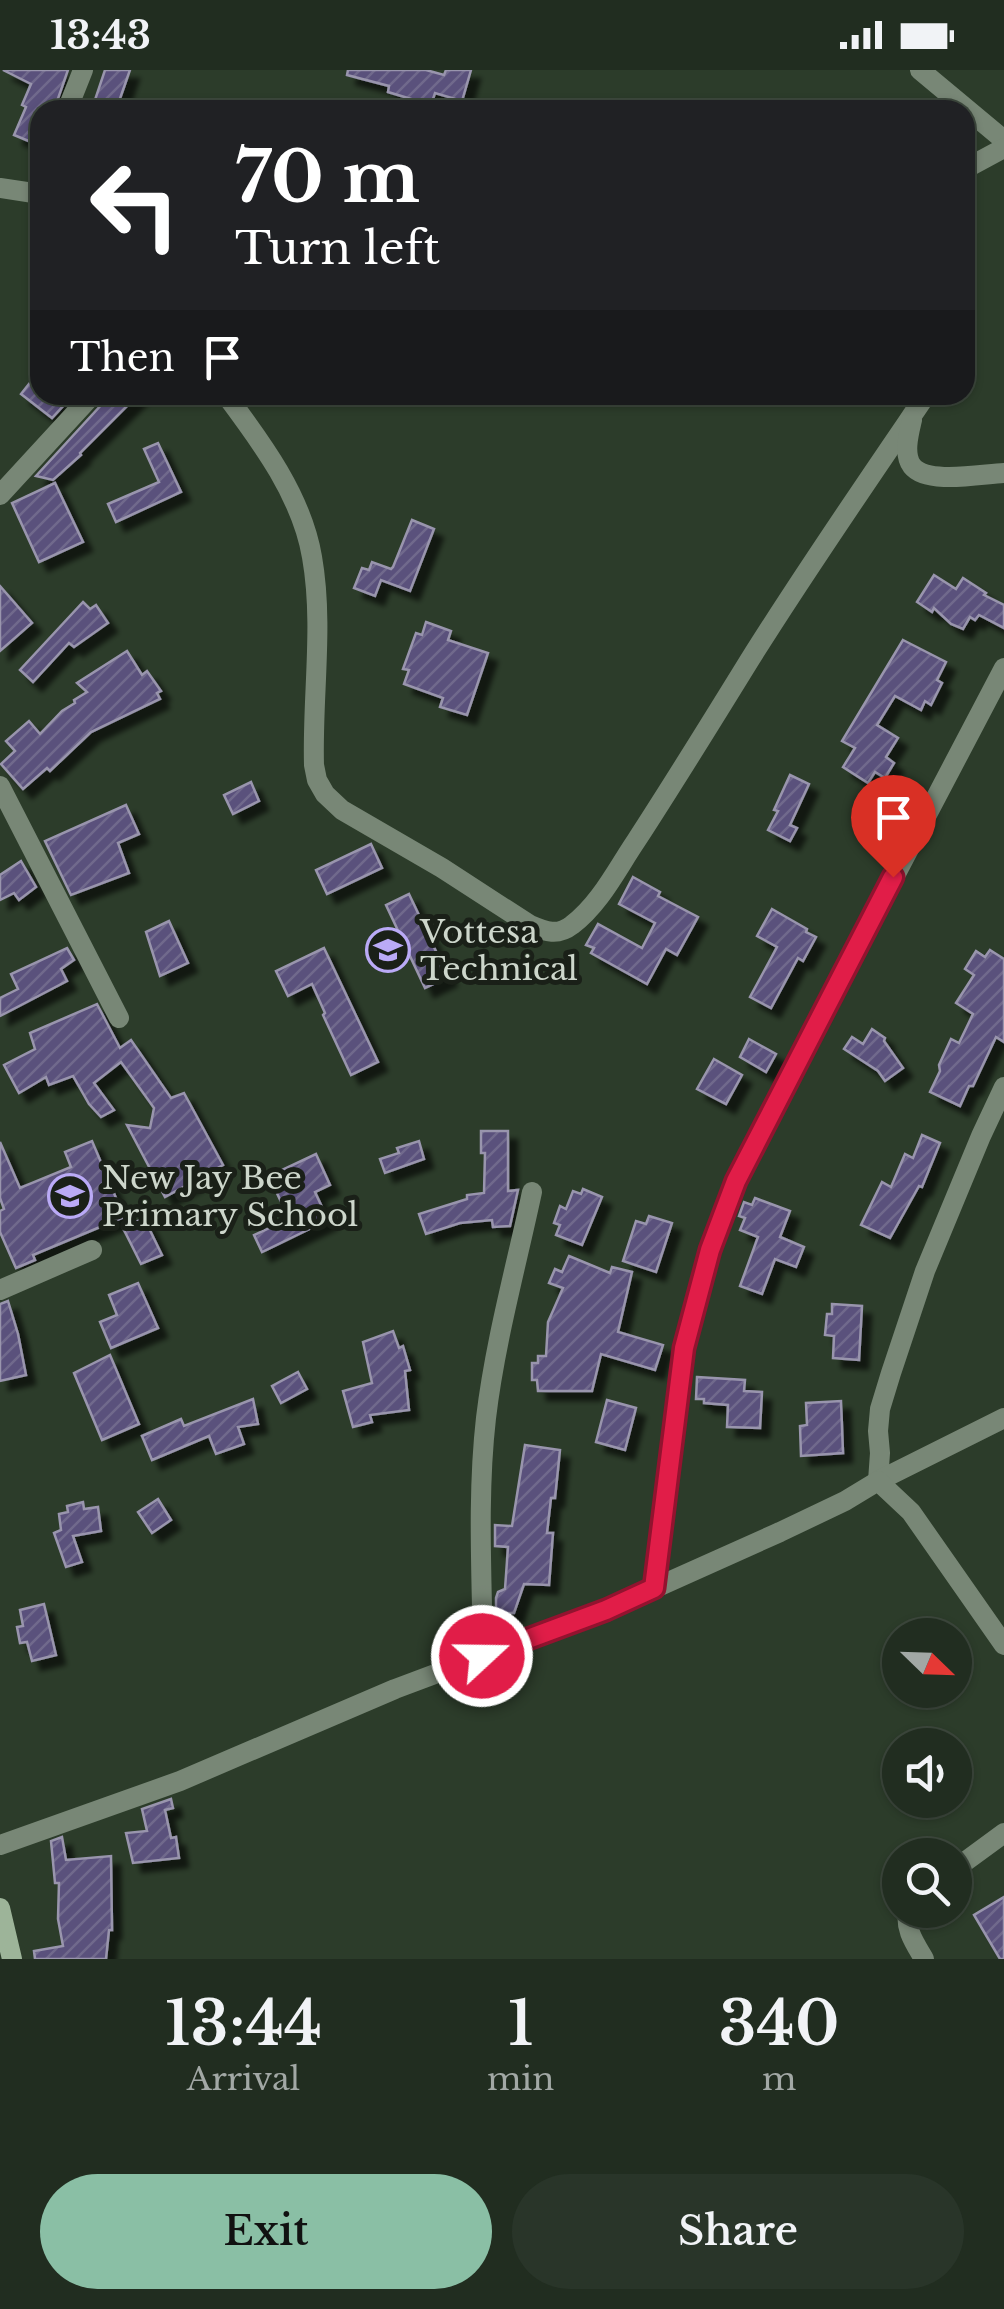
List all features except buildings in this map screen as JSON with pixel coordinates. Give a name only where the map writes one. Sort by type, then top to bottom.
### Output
[{"type":"main road","points":[[0,1908],[12,1959]]},
{"type":"street","points":[[71,100],[83,70]]},
{"type":"street","points":[[920,70],[956,100]]},
{"type":"street","points":[[975,116],[1004,140]]},
{"type":"street","points":[[975,164],[1004,148]]},
{"type":"street","points":[[0,188],[30,187]]},
{"type":"street","points":[[0,494],[83,405]]},
{"type":"street","points":[[233,405],[278,472],[302,521],[312,554],[317,613],[314,765],[325,794],[342,810],[530,925],[558,933],[582,916],[607,885],[780,613],[919,405]]},
{"type":"street","points":[[912,415],[908,454],[918,471],[938,478],[1004,473]]},
{"type":"street","points":[[654,1588],[684,1348],[723,1212],[754,1144],[1004,668]]},
{"type":"street","points":[[0,786],[119,1018]]},
{"type":"street","points":[[878,1481],[880,1409],[890,1373],[925,1270],[1004,1087]]},
{"type":"street","points":[[482,1656],[482,1472],[486,1423],[532,1192]]},
{"type":"street","points":[[0,1290],[92,1250]]},
{"type":"street","points":[[0,1844],[180,1781],[396,1689],[606,1610],[844,1501],[1004,1418]]},
{"type":"street","points":[[878,1481],[911,1512],[1004,1645]]},
{"type":"street","points":[[972,1856],[1004,1833]]},
{"type":"street","points":[[908,1928],[924,1959]]},
{"type":"place","name":"Vottesa Technical","points":[[388,950]]},
{"type":"place","name":"New Jay Bee Primary School","points":[[70,1196]]},
{"type":"route","points":[[482,1656],[654,1588],[684,1348],[710,1250],[736,1181],[893,877]]}]
